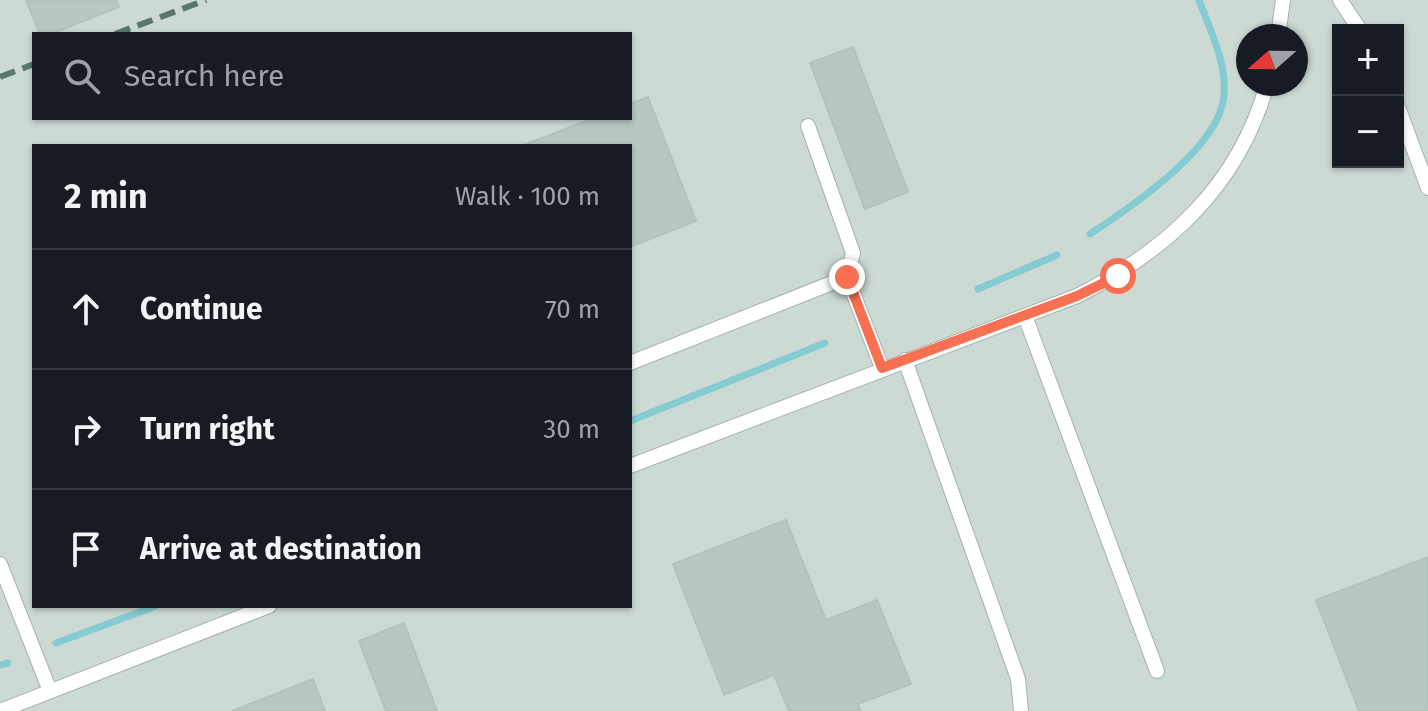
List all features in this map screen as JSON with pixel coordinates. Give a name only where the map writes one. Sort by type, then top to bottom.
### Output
[{"type":"lane","points":[[1280,24],[1283,0]]},
{"type":"lane","points":[[1340,0],[1356,24]]},
{"type":"lane","points":[[632,465],[1025,316],[1118,276],[1169,239],[1216,186],[1244,145],[1262,96]]},
{"type":"lane","points":[[1404,123],[1428,188]]},
{"type":"lane","points":[[808,126],[853,253],[847,277],[882,368]]},
{"type":"lane","points":[[632,362],[847,277]]},
{"type":"lane","points":[[1025,316],[1157,671]]},
{"type":"lane","points":[[905,360],[1018,679],[1021,711]]},
{"type":"lane","points":[[0,564],[50,691]]},
{"type":"lane","points":[[0,711],[264,608]]},
{"type":"shaded area","points":[[0,0],[1428,0],[1428,711],[0,711]]},
{"type":"building","points":[[26,0],[116,0],[119,7],[56,32],[39,32]]},
{"type":"building","points":[[853,47],[908,192],[865,209],[810,63]]},
{"type":"building","points":[[648,97],[696,221],[632,246],[632,144],[526,144],[589,120],[632,120],[632,103]]},
{"type":"building","points":[[786,520],[826,620],[877,600],[911,684],[858,704],[861,711],[789,711],[774,675],[724,695],[673,564]]},
{"type":"building","points":[[1428,557],[1428,711],[1359,711],[1316,600]]},
{"type":"building","points":[[404,623],[437,711],[386,711],[359,641]]},
{"type":"building","points":[[313,679],[325,711],[232,711]]},
{"type":"waterway","points":[[1090,234],[1171,174],[1191,155],[1219,115],[1224,95],[1223,71],[1199,0]]},
{"type":"waterway","points":[[978,289],[1057,255]]},
{"type":"waterway","points":[[632,420],[825,343]]},
{"type":"waterway","points":[[56,643],[151,608]]},
{"type":"waterway","points":[[0,665],[8,663]]},
{"type":"railway","points":[[120,32],[206,0]]},
{"type":"railway","points":[[0,77],[32,65]]},
{"type":"route","points":[[847,277],[882,368],[1077,296],[1118,276]]}]
